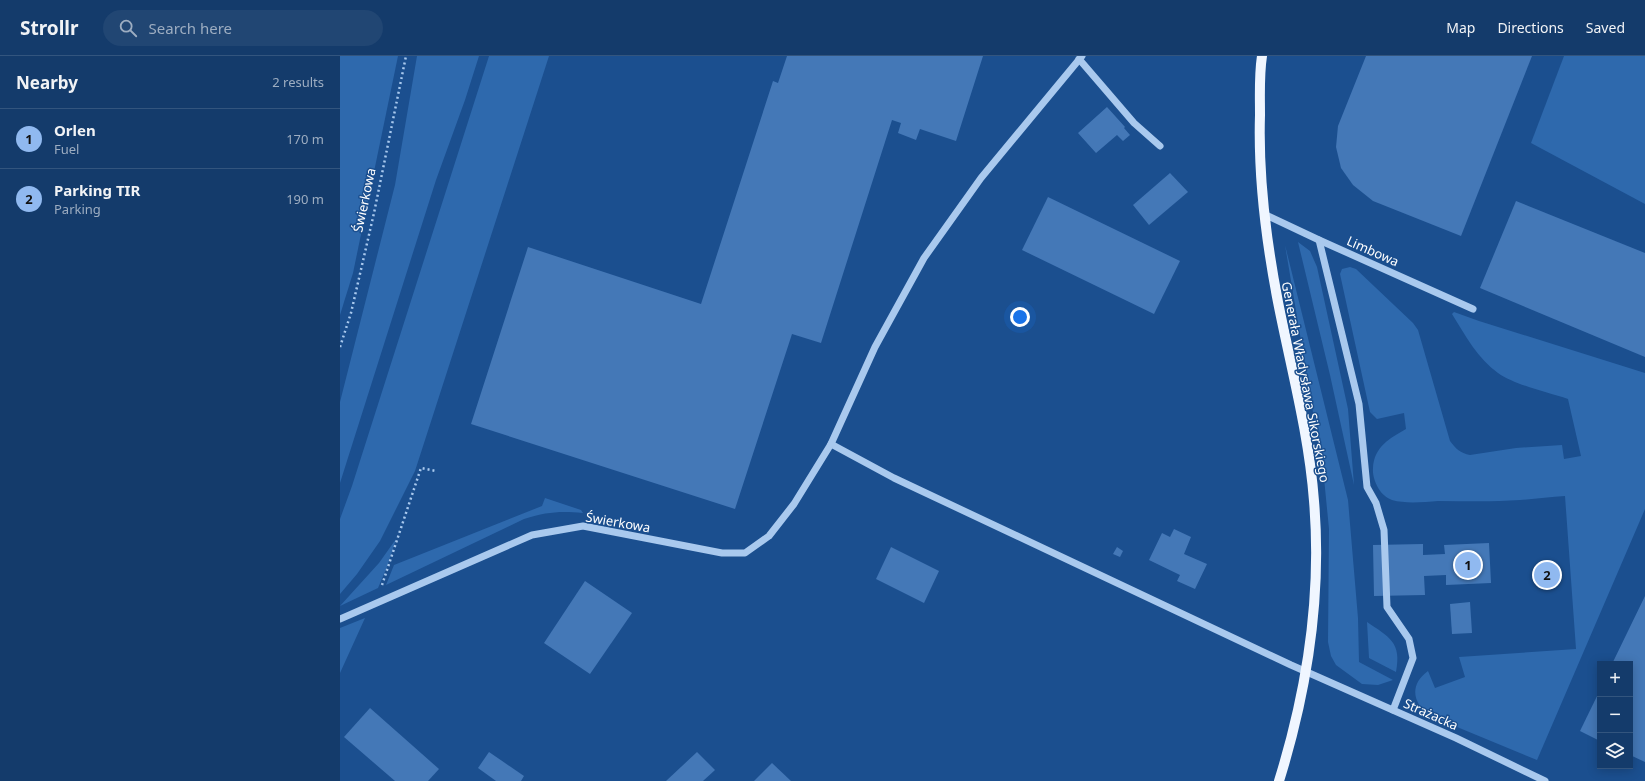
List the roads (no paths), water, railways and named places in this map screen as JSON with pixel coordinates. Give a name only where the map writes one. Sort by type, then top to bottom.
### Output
[{"type":"main road","name":"Generała Władysława Sikorskiego","points":[[1262,56],[1259,132],[1264,214],[1278,303],[1294,370],[1306,436],[1314,500],[1317,562],[1314,618],[1306,672],[1286,758],[1279,781]]},
{"type":"street","points":[[1081,58],[1134,123],[1160,146]]},
{"type":"street","name":"Świerkowa","points":[[340,620],[532,535],[584,526],[722,553],[745,553],[769,536],[794,504],[831,444],[875,347],[924,258],[981,178],[1081,58]]},
{"type":"street","name":"Limbowa","points":[[1264,214],[1472,309]]},
{"type":"street","points":[[1319,240],[1359,404],[1367,487],[1376,504],[1384,530],[1387,607],[1409,639],[1413,658],[1393,710]]},
{"type":"street","name":"Strażacka","points":[[831,444],[894,478],[1306,672],[1393,710],[1545,781]]},
{"type":"place","name":"Orlen","points":[[1468,565]]},
{"type":"place","name":"Parking TIR","points":[[1547,575]]}]
